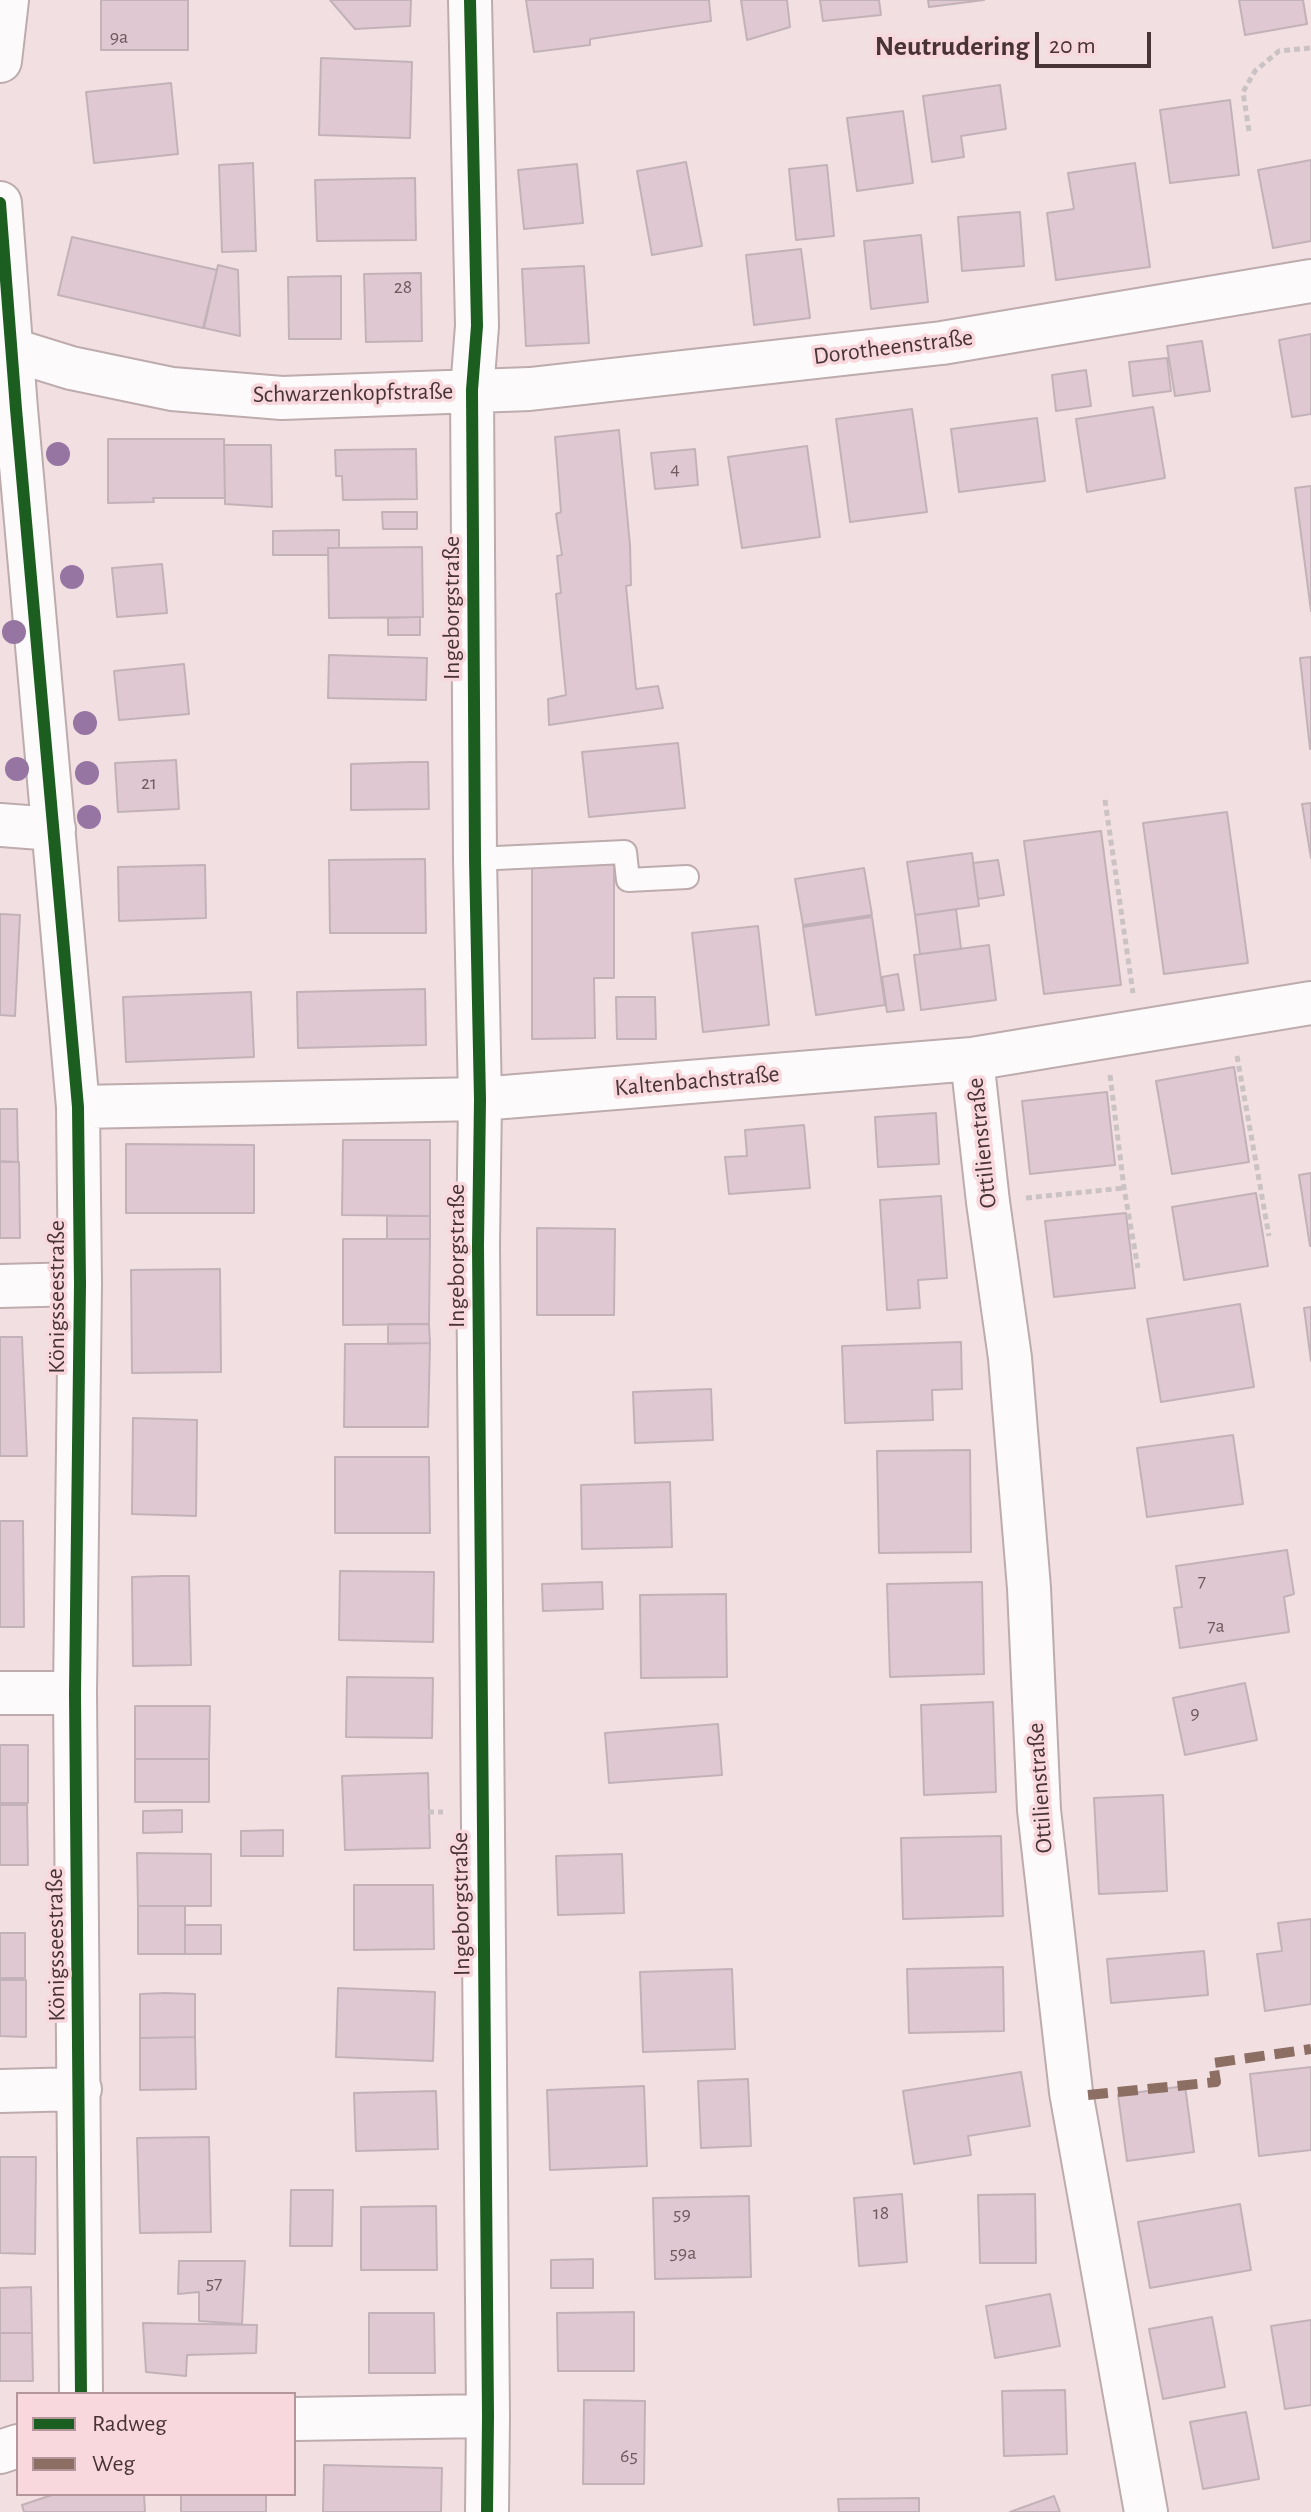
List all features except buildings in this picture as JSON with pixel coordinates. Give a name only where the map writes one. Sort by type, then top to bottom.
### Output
[{"type":"street","points":[[0,61],[7,0]]},
{"type":"street","name":"Ingeborgstraße","points":[[470,0],[477,326],[472,390],[480,1099],[478,1260],[487,2512]]},
{"type":"street","name":"Königsseestraße","points":[[0,203],[6,348],[78,1107],[80,1284],[75,1693],[81,2392]]},
{"type":"street","name":"Dorotheenstraße","points":[[472,390],[530,389],[942,343],[1311,281]]},
{"type":"street","name":"Schwarzenkopfstraße","points":[[6,348],[71,368],[172,389],[282,398],[472,390]]},
{"type":"street","points":[[0,825],[54,829]]},
{"type":"street","name":"Kaltenbachstraße","points":[[78,1107],[480,1099],[972,1059],[1311,1003]]},
{"type":"street","name":"Ottilienstraße","points":[[972,1059],[1010,1358],[1029,1588],[1039,1810],[1071,2092],[1146,2512]]},
{"type":"street","points":[[0,1286],[80,1284]]},
{"type":"street","points":[[0,1693],[75,1693]]},
{"type":"street","points":[[0,2091],[80,2089]]},
{"type":"street","points":[[296,2419],[488,2416]]},
{"type":"lane","points":[[475,859],[625,852],[628,880],[687,877]]},
{"type":"path","points":[[1249,131],[1243,92],[1255,71],[1279,51],[1311,48]]},
{"type":"path","points":[[1105,800],[1139,1032]]},
{"type":"path","points":[[1230,1017],[1269,1236]]},
{"type":"path","points":[[1112,1091],[1138,1268]]},
{"type":"path","points":[[988,1202],[1124,1188]]},
{"type":"marked path","points":[[1088,2095],[1216,2082],[1213,2063],[1311,2049]]},
{"type":"cycle path","points":[[470,0],[477,326],[472,390],[480,1099],[478,1245],[487,2512]]},
{"type":"cycle path","points":[[0,203],[78,1107],[80,1284],[75,1693],[81,2392]]},
{"type":"district","name":"Neutrudering","points":[[952,47]]}]
